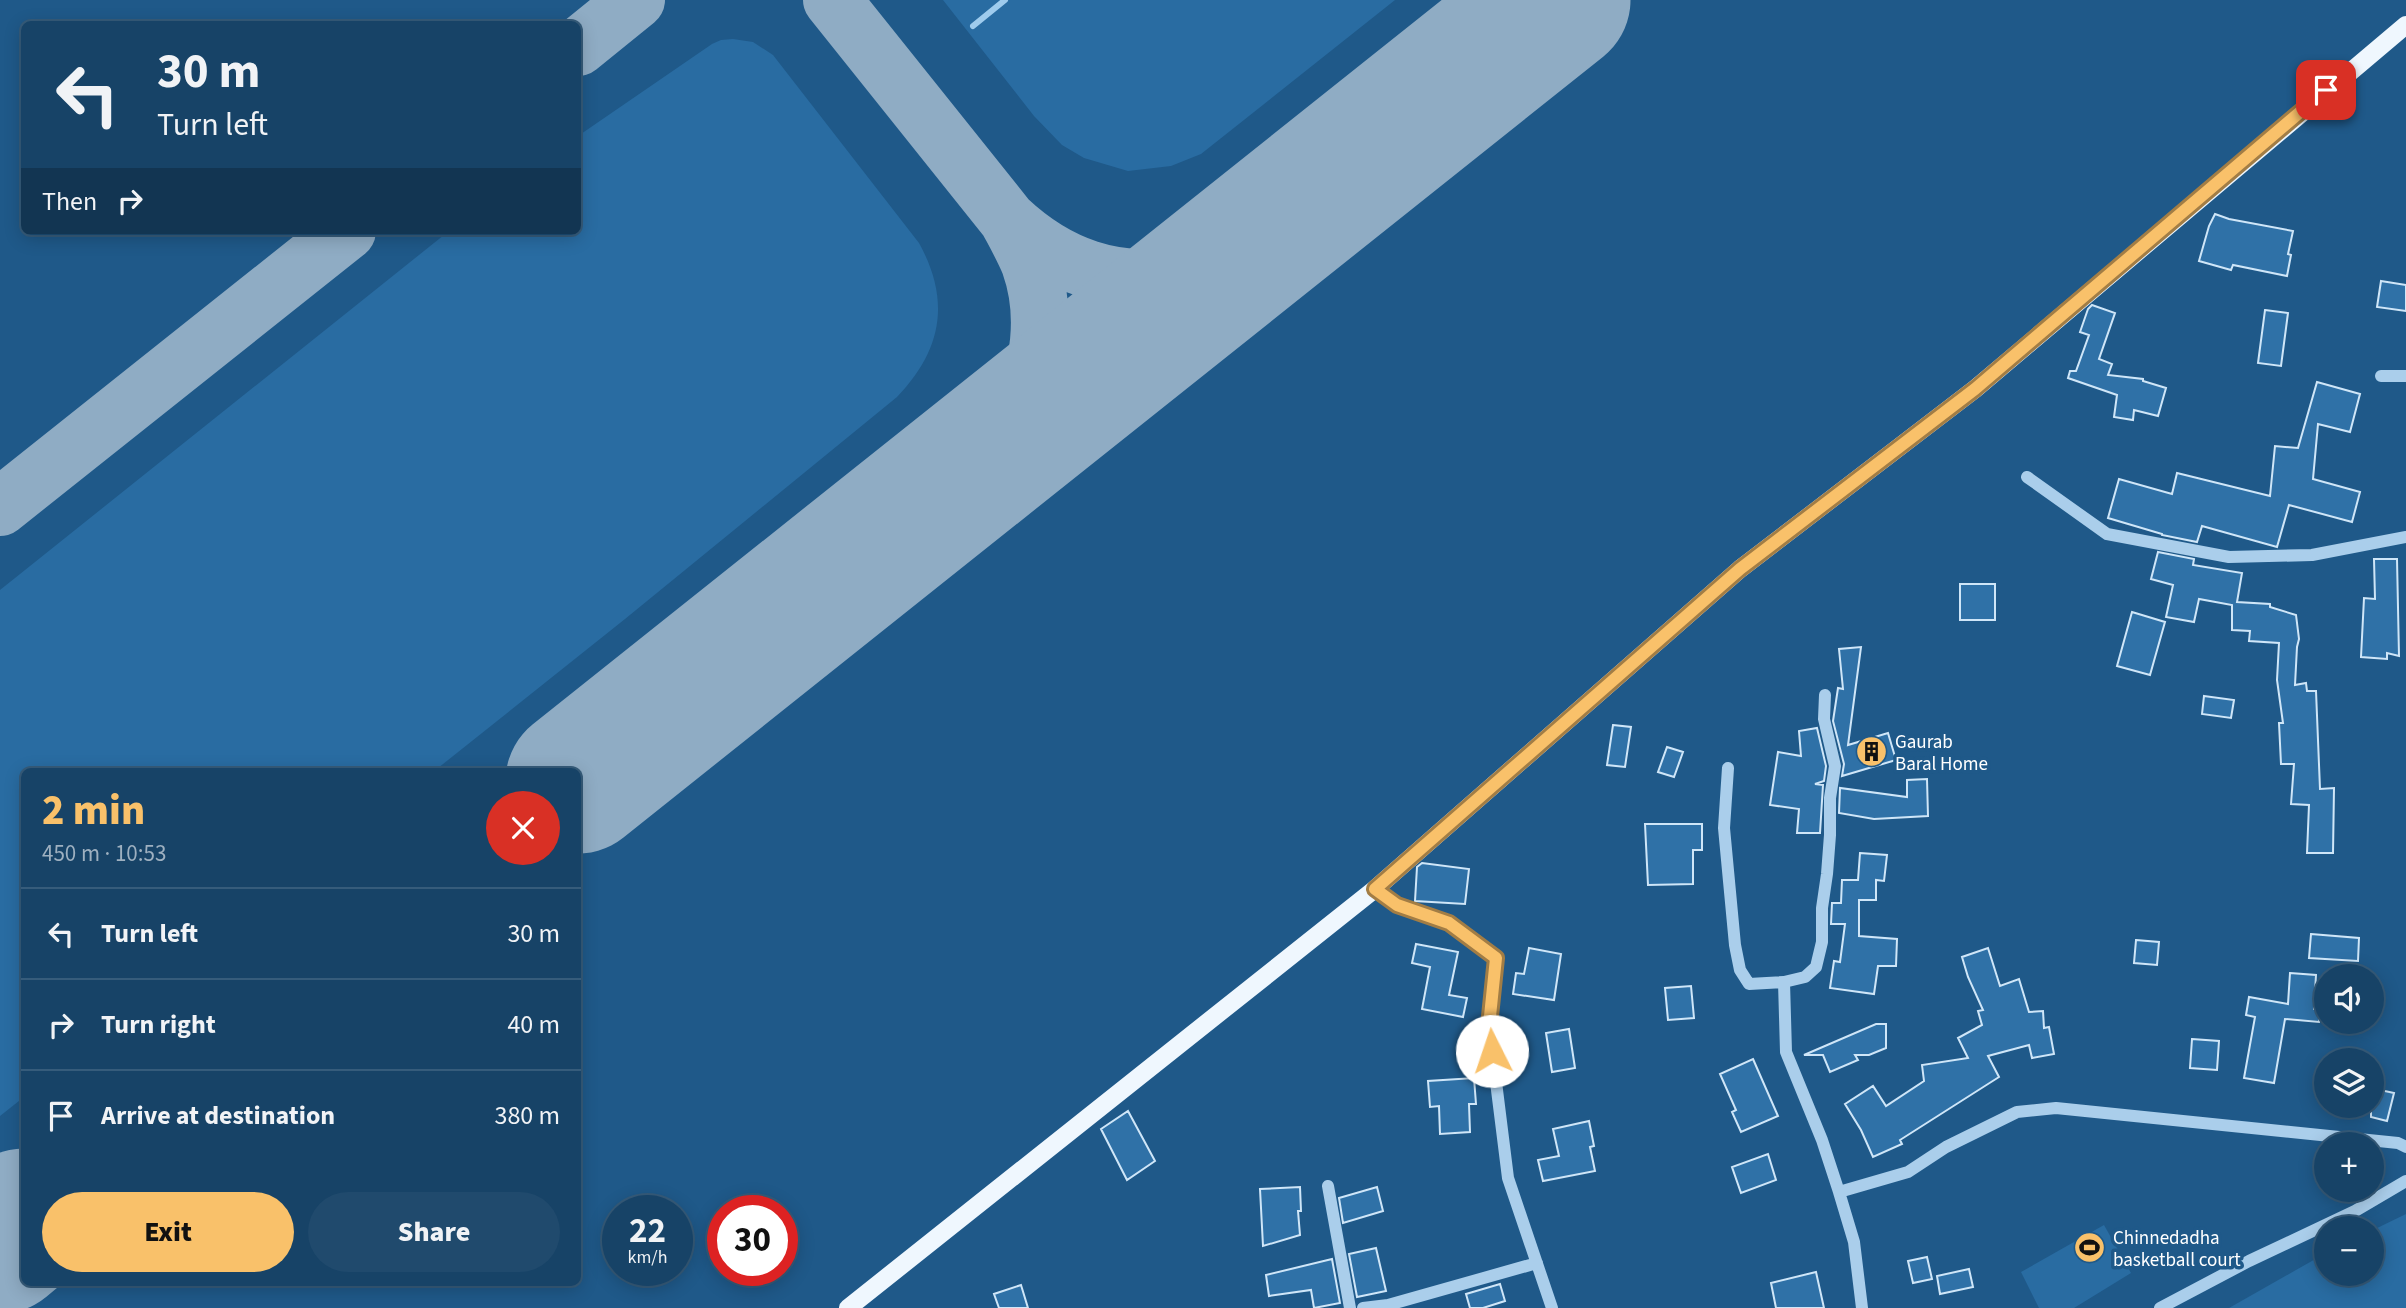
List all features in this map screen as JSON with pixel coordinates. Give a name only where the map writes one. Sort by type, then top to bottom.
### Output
[{"type":"main road","points":[[848,1308],[1375,889],[1740,569],[1975,389],[2406,25]]},
{"type":"street","points":[[2381,376],[2406,376]]},
{"type":"street","points":[[2027,477],[2107,534],[2229,557],[2312,555],[2406,537]]},
{"type":"street","points":[[1728,768],[1724,828],[1735,945],[1740,970],[1749,985],[1805,977],[1816,967],[1822,942],[1830,797],[1835,765],[1824,719],[1825,695]]},
{"type":"street","points":[[1375,889],[1397,905],[1449,923],[1496,958],[1489,1026],[1508,1178],[1552,1308]]},
{"type":"street","points":[[1784,982],[1786,1052],[1822,1140],[1854,1242],[1862,1308]]},
{"type":"street","points":[[1839,1192],[1908,1172],[1946,1147],[2017,1111],[2056,1108],[2324,1134],[2398,1143],[2406,1147]]},
{"type":"street","points":[[2160,1308],[2249,1261],[2355,1211],[2406,1181]]},
{"type":"street","points":[[1328,1186],[1350,1308]]},
{"type":"street","points":[[1363,1308],[1388,1306],[1536,1263]]},
{"type":"shaded area","points":[[943,0],[1395,0],[1201,154],[1171,166],[1128,171],[1084,158],[1062,145],[1034,116]]},
{"type":"shaded area","points":[[721,40],[753,42],[773,55],[919,243],[929,264],[938,305],[932,343],[912,379],[897,397],[438,768],[21,768],[21,1099],[0,1116],[0,590],[444,235],[581,235],[581,134]]},
{"type":"shaded area","points":[[2406,1214],[2406,1308],[2229,1308],[2314,1260],[2314,1286],[2384,1286],[2384,1225]]},
{"type":"shaded area","name":"Chinnedadha basketball court","points":[[2104,1225],[2131,1273],[2074,1308],[2039,1308],[2021,1272]]},
{"type":"building","points":[[2215,214],[2293,231],[2287,276],[2233,265],[2231,270],[2199,261]]},
{"type":"building","points":[[2381,281],[2406,285],[2406,311],[2377,307]]},
{"type":"building","points":[[2092,305],[2115,313],[2099,359],[2112,364],[2108,375],[2143,379],[2166,388],[2158,416],[2134,410],[2133,420],[2114,417],[2117,395],[2068,378],[2070,371],[2076,371],[2089,335],[2080,332]]},
{"type":"building","points":[[2265,310],[2288,313],[2281,366],[2258,363]]},
{"type":"building","points":[[2317,382],[2360,394],[2350,432],[2318,424],[2313,479],[2360,492],[2352,522],[2289,505],[2277,547],[2202,526],[2197,542],[2162,535],[2108,518],[2119,479],[2172,494],[2177,473],[2270,496],[2275,446],[2298,448]]},
{"type":"building","points":[[2158,552],[2194,559],[2193,565],[2242,573],[2237,602],[2270,604],[2270,607],[2296,615],[2299,639],[2295,685],[2306,683],[2307,691],[2316,691],[2320,789],[2334,788],[2333,853],[2307,853],[2309,805],[2291,804],[2294,764],[2281,764],[2279,723],[2283,723],[2277,680],[2279,643],[2249,641],[2250,631],[2232,630],[2232,605],[2199,599],[2194,622],[2166,617],[2173,585],[2151,579]]},
{"type":"building","points":[[2374,559],[2397,559],[2399,656],[2387,653],[2387,659],[2361,657],[2364,598],[2375,599]]},
{"type":"building","points":[[1960,584],[1995,584],[1995,620],[1960,620]]},
{"type":"building","points":[[2132,612],[2165,622],[2150,675],[2117,666]]},
{"type":"building","points":[[1861,647],[1848,745],[1888,733],[1896,760],[1842,776],[1844,764],[1833,721],[1838,688],[1843,689],[1839,649]]},
{"type":"building","points":[[2204,696],[2234,700],[2231,718],[2202,714]]},
{"type":"building","points":[[1613,725],[1631,727],[1625,767],[1607,765]]},
{"type":"building","points":[[1817,728],[1826,766],[1824,781],[1815,784],[1823,785],[1820,833],[1797,833],[1799,809],[1770,805],[1778,752],[1801,756],[1799,731]]},
{"type":"building","points":[[1667,747],[1683,752],[1674,777],[1658,772]]},
{"type":"building","points":[[1927,779],[1928,816],[1874,819],[1839,813],[1840,788],[1907,797],[1907,780]]},
{"type":"building","points":[[1645,824],[1702,824],[1702,850],[1693,850],[1693,884],[1648,885]]},
{"type":"building","points":[[1860,853],[1887,855],[1884,881],[1876,880],[1876,900],[1859,900],[1859,936],[1897,939],[1896,966],[1878,966],[1874,994],[1830,988],[1834,961],[1840,962],[1845,924],[1831,924],[1832,903],[1841,903],[1842,880],[1858,880]]},
{"type":"building","points":[[1422,863],[1469,869],[1465,904],[1415,901],[1417,867]]},
{"type":"building","points":[[2311,934],[2359,938],[2358,961],[2309,958]]},
{"type":"building","points":[[2136,940],[2159,942],[2157,965],[2134,963]]},
{"type":"building","points":[[1416,944],[1458,952],[1449,995],[1467,998],[1463,1017],[1422,1009],[1430,967],[1412,963]]},
{"type":"building","points":[[1529,948],[1561,954],[1554,1000],[1513,994],[1516,973],[1524,974]]},
{"type":"building","points":[[1988,948],[2000,986],[2019,979],[2029,1012],[2043,1011],[2044,1028],[2049,1027],[2054,1054],[2032,1058],[2029,1045],[1988,1056],[1999,1077],[1900,1140],[1902,1144],[1873,1157],[1845,1104],[1873,1086],[1886,1106],[1924,1081],[1922,1065],[1968,1058],[1958,1038],[1982,1025],[1978,1011],[1983,1010],[1962,957]]},
{"type":"building","points":[[2290,973],[2314,975],[2314,1022],[2285,1019],[2274,1083],[2244,1078],[2255,1017],[2246,1015],[2249,997],[2288,1004]]},
{"type":"building","points":[[1691,986],[1694,1018],[1668,1020],[1665,988]]},
{"type":"building","points":[[1876,1024],[1886,1024],[1886,1048],[1869,1055],[1855,1055],[1858,1060],[1830,1072],[1823,1055],[1804,1055]]},
{"type":"building","points":[[1569,1029],[1575,1068],[1552,1072],[1546,1033]]},
{"type":"building","points":[[2192,1039],[2219,1041],[2217,1070],[2190,1068]]},
{"type":"building","points":[[1753,1059],[1778,1116],[1741,1132],[1732,1112],[1736,1110],[1720,1074]]},
{"type":"building","points":[[1474,1078],[1476,1104],[1469,1104],[1470,1132],[1440,1134],[1439,1106],[1430,1107],[1428,1081]]},
{"type":"building","points":[[2384,1091],[2394,1093],[2387,1121],[2375,1118],[2384,1118]]},
{"type":"building","points":[[1128,1111],[1155,1161],[1127,1180],[1101,1129]]},
{"type":"building","points":[[1589,1121],[1594,1146],[1590,1147],[1595,1171],[1543,1181],[1538,1160],[1559,1156],[1553,1129]]},
{"type":"building","points":[[1768,1154],[1776,1180],[1741,1193],[1732,1167]]},
{"type":"building","points":[[1300,1187],[1300,1235],[1263,1246],[1260,1189]]},
{"type":"building","points":[[1377,1187],[1383,1211],[1343,1223],[1339,1198]]},
{"type":"building","points":[[1376,1248],[1386,1291],[1357,1297],[1349,1254]]},
{"type":"building","points":[[1927,1257],[1932,1279],[1913,1283],[1908,1261]]},
{"type":"building","points":[[1332,1259],[1340,1303],[1314,1308],[1311,1290],[1269,1296],[1266,1275]]},
{"type":"building","points":[[1969,1269],[1973,1287],[1940,1294],[1937,1276]]},
{"type":"building","points":[[1816,1272],[1824,1308],[1776,1308],[1771,1283]]},
{"type":"building","points":[[1500,1284],[1505,1301],[1483,1308],[1470,1308],[1466,1294]]},
{"type":"building","points":[[1021,1285],[1028,1308],[999,1308],[994,1294]]},
{"type":"waterway","points":[[973,26],[1005,0]]},
{"type":"taxiway","points":[[581,45],[636,0]]},
{"type":"taxiway","points":[[832,0],[1008,220],[1046,250],[1089,269],[1135,278],[1192,271],[1248,247]]},
{"type":"taxiway","points":[[974,465],[1010,422],[1024,398],[1031,380],[1039,341],[1039,302],[1035,282],[1028,258],[1008,220]]},
{"type":"taxiway","points":[[0,507],[342,235]]},
{"type":"runway","points":[[581,779],[1558,0]]},
{"type":"runway","points":[[0,1241],[21,1224]]},
{"type":"place","name":"Gaurab Baral Home","points":[[1872,752]]},
{"type":"place","name":"Chinnedadha basketball court","points":[[2090,1248]]},
{"type":"route","points":[[1492,1051],[1489,1026],[1496,958],[1449,923],[1397,905],[1375,889],[1740,569],[1975,389],[2326,90]]}]
